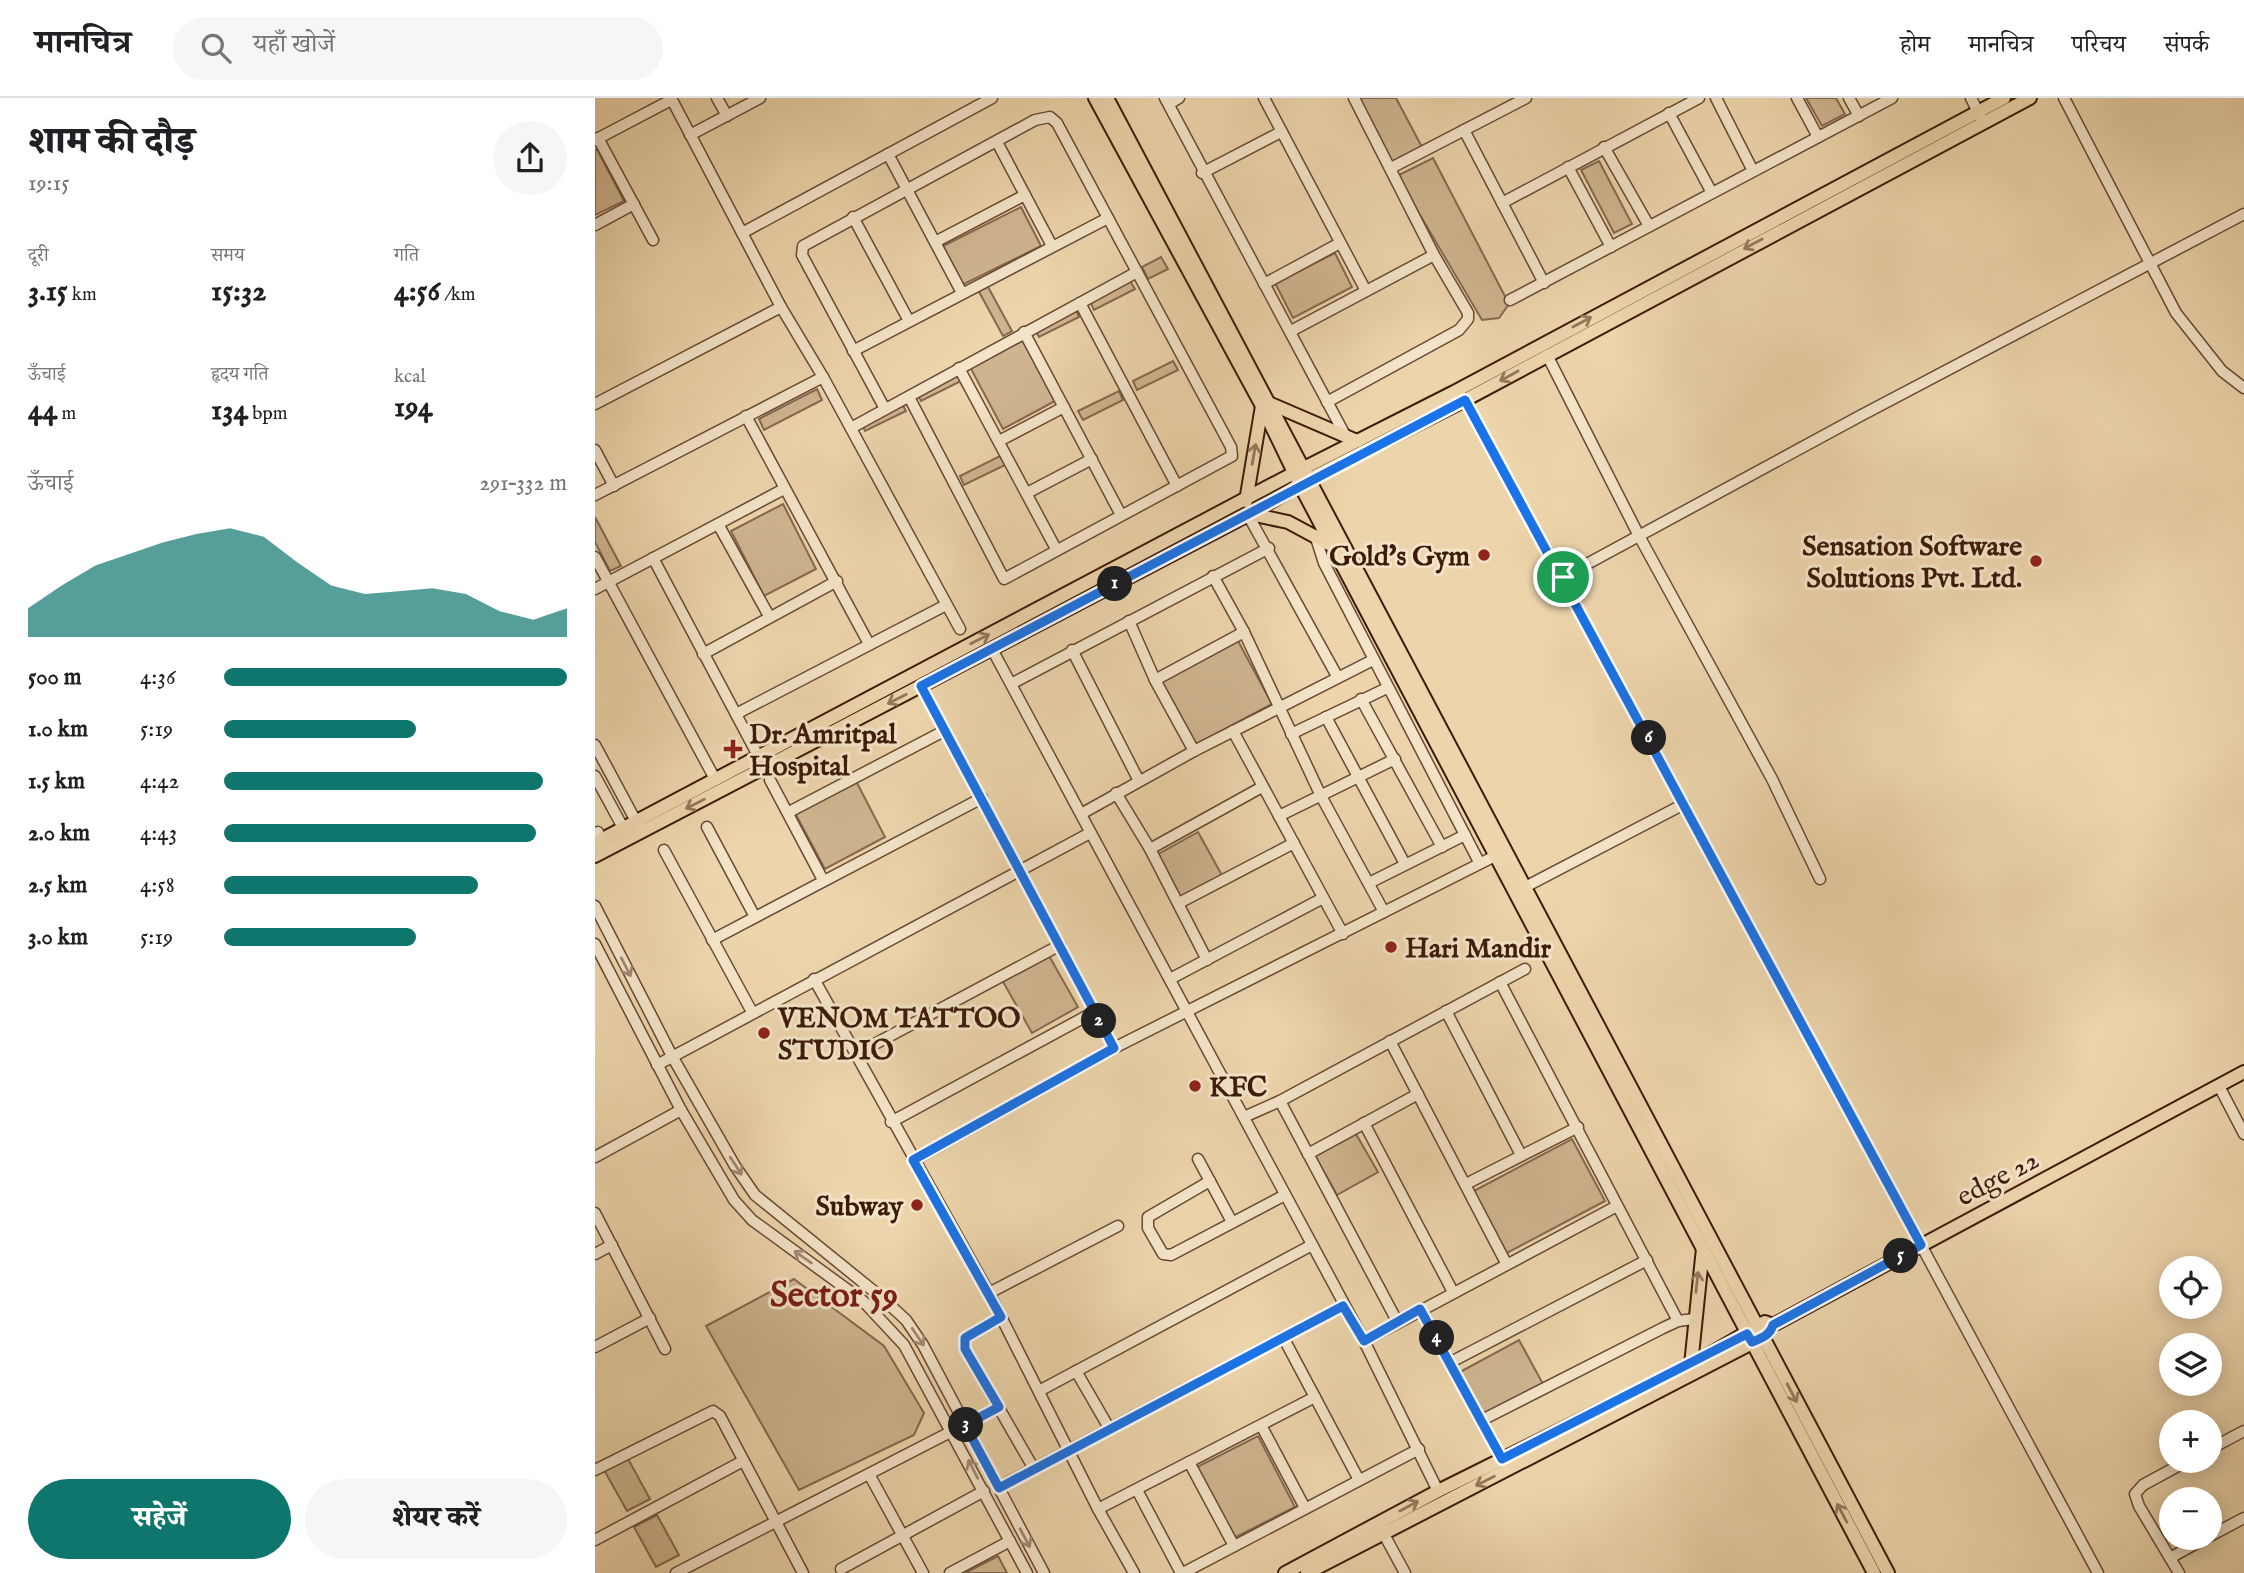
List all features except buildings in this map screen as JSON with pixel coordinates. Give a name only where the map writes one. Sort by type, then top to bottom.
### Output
[{"type":"main road","points":[[1095,98],[1266,405],[1248,510]]},
{"type":"main road","points":[[1107,98],[1501,853],[1703,1248],[1755,1335],[1888,1573]]},
{"type":"main road","points":[[1302,476],[1465,400],[1980,116],[2004,98]]},
{"type":"main road","points":[[595,856],[639,826],[921,686],[1248,510],[1302,476],[1351,438],[1454,392],[1980,116],[2030,98]]},
{"type":"main road","points":[[1266,405],[1351,438]]},
{"type":"main road","points":[[1302,476],[1335,549],[1501,853],[1525,887],[1874,1573]]},
{"type":"main road","points":[[639,826],[715,779],[1248,510],[1288,522],[1315,535],[1335,549]]},
{"type":"main road","points":[[596,836],[626,833]]},
{"type":"main road","name":"edge 22","points":[[1755,1335],[1771,1332],[1773,1325],[2244,1072]]},
{"type":"main road","points":[[1691,1365],[1703,1248]]},
{"type":"main road","points":[[1307,1573],[1438,1491],[1755,1335]]},
{"type":"main road","points":[[1285,1573],[1381,1527],[1755,1335]]},
{"type":"street","points":[[717,98],[727,116]]},
{"type":"street","points":[[690,135],[760,98]]},
{"type":"street","points":[[742,233],[992,98]]},
{"type":"street","points":[[1179,98],[1167,101],[1202,173],[1291,331],[1327,402],[1351,438]]},
{"type":"street","points":[[1263,98],[1366,291]]},
{"type":"street","points":[[1327,402],[1465,324],[1468,313],[1434,255],[1354,98]]},
{"type":"street","points":[[1391,167],[1526,98]]},
{"type":"street","points":[[1503,203],[1699,98]]},
{"type":"street","points":[[1716,98],[1753,171]]},
{"type":"street","points":[[1797,98],[1818,137]]},
{"type":"street","points":[[1849,98],[1859,116]]},
{"type":"street","points":[[1510,300],[1892,98]]},
{"type":"street","points":[[1971,98],[1980,116]]},
{"type":"street","points":[[2064,98],[2176,313],[2222,371],[2244,388]]},
{"type":"street","points":[[653,240],[597,139],[671,99],[781,306],[823,377],[960,629]]},
{"type":"street","points":[[1669,113],[1712,193]]},
{"type":"street","points":[[885,409],[802,250],[806,243],[853,217],[1045,117],[1054,119],[1233,452],[1229,460],[1056,549],[1004,579],[909,397]]},
{"type":"street","points":[[1464,130],[1544,283]]},
{"type":"street","points":[[1202,173],[1281,132]]},
{"type":"street","points":[[996,142],[1052,246]]},
{"type":"street","points":[[1604,147],[1649,226]]},
{"type":"street","points":[[888,154],[962,293]]},
{"type":"street","points":[[1568,167],[1611,247]]},
{"type":"street","points":[[935,242],[1025,195]]},
{"type":"street","points":[[595,225],[634,204]]},
{"type":"street","points":[[1563,577],[1638,534],[2244,214]]},
{"type":"street","points":[[853,217],[909,321]]},
{"type":"street","points":[[853,351],[1108,218]]},
{"type":"street","points":[[1263,284],[1340,243]]},
{"type":"street","points":[[1291,331],[1434,255]]},
{"type":"street","points":[[851,428],[1137,272]]},
{"type":"street","points":[[1080,303],[1177,486]]},
{"type":"street","points":[[595,404],[781,306]]},
{"type":"street","points":[[1024,332],[1121,515]]},
{"type":"street","points":[[1547,355],[1638,534],[1772,779],[1820,879]]},
{"type":"street","points":[[958,368],[1056,549]]},
{"type":"street","points":[[595,495],[823,377]]},
{"type":"street","points":[[1465,400],[1563,577],[2098,1573]]},
{"type":"street","points":[[999,441],[1064,407]]},
{"type":"street","points":[[746,416],[869,644]]},
{"type":"street","points":[[595,450],[614,486]]},
{"type":"street","points":[[1027,494],[1092,460]]},
{"type":"street","points":[[595,589],[784,489]]},
{"type":"street","points":[[1248,510],[1337,676]]},
{"type":"street","points":[[718,524],[769,616]]},
{"type":"street","points":[[1315,535],[1324,563],[1479,862]]},
{"type":"street","points":[[1013,683],[1269,548]]},
{"type":"street","points":[[595,556],[715,779]]},
{"type":"street","points":[[653,558],[755,750]]},
{"type":"street","points":[[1213,576],[1244,632],[1321,796],[1384,912]]},
{"type":"street","points":[[703,654],[837,581]]},
{"type":"street","points":[[736,715],[946,606]]},
{"type":"street","points":[[1129,621],[1155,680],[1194,751]]},
{"type":"street","points":[[1155,680],[1244,632]]},
{"type":"street","points":[[992,649],[1013,683],[1090,834],[1364,1341],[1438,1491]]},
{"type":"street","points":[[1072,650],[1139,781]]},
{"type":"street","points":[[1081,814],[1279,706],[1373,660]]},
{"type":"street","points":[[921,686],[1114,1048]]},
{"type":"street","points":[[1291,734],[1387,688]]},
{"type":"street","points":[[1361,699],[1442,847]]},
{"type":"street","points":[[1326,717],[1405,864]]},
{"type":"street","points":[[789,812],[944,731]]},
{"type":"street","points":[[1233,731],[1343,934]]},
{"type":"street","points":[[595,746],[639,826]]},
{"type":"street","points":[[1279,816],[1395,759]]},
{"type":"street","points":[[595,776],[626,833]]},
{"type":"street","points":[[770,780],[824,880]]},
{"type":"street","points":[[1150,849],[1262,786]]},
{"type":"street","points":[[1116,793],[1150,849],[1207,960]]},
{"type":"street","points":[[712,940],[982,798]]},
{"type":"street","points":[[1525,887],[1684,804]]},
{"type":"street","points":[[707,827],[755,917]]},
{"type":"street","points":[[657,1065],[1090,834]]},
{"type":"street","points":[[1369,883],[1465,835]]},
{"type":"street","points":[[1179,903],[1294,843]]},
{"type":"street","points":[[664,850],[752,1012]]},
{"type":"street","points":[[913,1160],[1114,1048],[1501,853]]},
{"type":"street","points":[[1170,979],[1323,898]]},
{"type":"street","points":[[595,906],[672,1056],[735,1166],[755,1195],[776,1215],[855,1275],[906,1320],[923,1345],[1044,1573]]},
{"type":"street","points":[[595,944],[681,1110],[743,1211],[880,1316],[904,1345],[953,1431],[1025,1572]]},
{"type":"street","points":[[856,1054],[1059,945]]},
{"type":"street","points":[[1244,1117],[1280,1101],[1525,968]]},
{"type":"street","points":[[814,979],[891,1122],[989,1293],[1098,1509],[1134,1573]]},
{"type":"street","points":[[1500,982],[1678,1321]]},
{"type":"street","points":[[1445,1011],[1521,1155]]},
{"type":"street","points":[[891,1122],[1094,1012]]},
{"type":"street","points":[[1390,1041],[1506,1263]]},
{"type":"street","points":[[2218,1086],[2244,1134]]},
{"type":"street","points":[[1308,1154],[1418,1094]]},
{"type":"street","points":[[1280,1101],[1397,1321]]},
{"type":"street","points":[[595,1157],[681,1110]]},
{"type":"street","points":[[1364,1123],[1453,1292]]},
{"type":"street","points":[[1466,1184],[1578,1127]]},
{"type":"street","points":[[1198,1159],[1232,1222]]},
{"type":"street","points":[[1210,1181],[1149,1217],[1148,1228],[1163,1254],[1171,1255],[1285,1195]]},
{"type":"street","points":[[1364,1341],[1397,1321],[1617,1206]]},
{"type":"street","points":[[595,1213],[665,1349]]},
{"type":"street","points":[[989,1293],[1118,1226]]},
{"type":"street","points":[[595,1254],[612,1245]]},
{"type":"street","points":[[1039,1391],[1312,1245]]},
{"type":"street","points":[[1451,1362],[1647,1260]]},
{"type":"street","points":[[999,1488],[1343,1306]]},
{"type":"street","points":[[1420,1309],[1502,1459]]},
{"type":"street","points":[[1001,1317],[965,1338],[965,1349],[1034,1469]]},
{"type":"street","points":[[595,1347],[650,1318]]},
{"type":"street","points":[[1482,1420],[1678,1321],[1694,1319]]},
{"type":"street","points":[[1283,1338],[1359,1480]]},
{"type":"street","points":[[1076,1371],[1108,1428]]},
{"type":"street","points":[[1098,1509],[1262,1427],[1315,1397]]},
{"type":"street","points":[[676,1573],[999,1407]]},
{"type":"street","points":[[595,1470],[713,1411],[720,1416],[803,1573]]},
{"type":"street","points":[[1262,1427],[1305,1508]]},
{"type":"street","points":[[2222,1443],[2244,1431]]},
{"type":"street","points":[[1137,1490],[1182,1573],[1419,1448]]},
{"type":"street","points":[[595,1540],[743,1461]]},
{"type":"street","points":[[1189,1462],[1234,1546]]},
{"type":"street","points":[[2165,1473],[2143,1485],[2135,1494],[2139,1506],[2179,1573]]},
{"type":"street","points":[[869,1474],[923,1573]]},
{"type":"street","points":[[841,1569],[984,1491]]},
{"type":"street","points":[[2222,1530],[2244,1518]]},
{"type":"street","points":[[1381,1527],[1405,1573]]},
{"type":"street","points":[[950,1573],[1010,1541]]},
{"type":"street","points":[[2170,1558],[2184,1550]]},
{"type":"shaded area","points":[[1356,98],[1396,98],[1423,149],[1391,166]]},
{"type":"shaded area","points":[[1806,98],[1836,98],[1845,114],[1822,126]]},
{"type":"shaded area","points":[[597,149],[624,201],[595,215],[595,150]]},
{"type":"shaded area","points":[[1433,158],[1509,304],[1499,318],[1482,320],[1397,176]]},
{"type":"shaded area","points":[[1599,161],[1632,224],[1614,233],[1581,170]]},
{"type":"shaded area","points":[[1021,207],[1041,246],[962,285],[943,246]]},
{"type":"shaded area","points":[[1335,253],[1352,287],[1293,318],[1275,283]]},
{"type":"shaded area","points":[[1161,257],[1168,269],[1148,279],[1142,267]]},
{"type":"shaded area","points":[[1130,281],[1135,289],[1094,310],[1090,301]]},
{"type":"shaded area","points":[[987,285],[1012,331],[1003,336],[978,290]]},
{"type":"shaded area","points":[[1075,308],[1079,317],[1039,337],[1034,328]]},
{"type":"shaded area","points":[[1023,340],[1055,401],[1003,429],[970,367]]},
{"type":"shaded area","points":[[1173,361],[1178,370],[1137,390],[1133,381]]},
{"type":"shaded area","points":[[957,372],[961,381],[921,401],[916,392]]},
{"type":"shaded area","points":[[817,389],[822,400],[764,430],[759,419]]},
{"type":"shaded area","points":[[1119,391],[1123,400],[1083,420],[1078,411]]},
{"type":"shaded area","points":[[901,402],[906,411],[865,431],[861,422]]},
{"type":"shaded area","points":[[1000,456],[1005,465],[964,485],[960,476]]},
{"type":"shaded area","points":[[783,504],[816,569],[764,596],[731,531]]},
{"type":"shaded area","points":[[595,517],[621,566],[610,571],[595,542]]},
{"type":"shaded area","points":[[1238,641],[1272,704],[1195,745],[1161,682]]},
{"type":"shaded area","points":[[856,781],[885,837],[825,869],[795,813]]},
{"type":"shaded area","points":[[1198,832],[1223,877],[1180,901],[1155,856]]},
{"type":"shaded area","points":[[1048,954],[1078,1007],[1032,1033],[1002,980]]},
{"type":"shaded area","points":[[1356,1134],[1378,1172],[1337,1195],[1315,1156]]},
{"type":"shaded area","points":[[1572,1139],[1605,1201],[1505,1254],[1472,1192]]},
{"type":"shaded area","points":[[794,1279],[884,1346],[924,1413],[914,1435],[799,1490],[706,1326]]},
{"type":"shaded area","points":[[1519,1340],[1543,1384],[1483,1416],[1460,1372]]},
{"type":"shaded area","points":[[1258,1436],[1295,1507],[1234,1538],[1197,1467]]},
{"type":"shaded area","points":[[627,1457],[650,1499],[627,1511],[604,1470]]},
{"type":"shaded area","points":[[657,1515],[679,1555],[656,1567],[634,1527]]},
{"type":"shaded area","points":[[998,1556],[1007,1573],[965,1573]]},
{"type":"place","name":"Gold's Gym","points":[[1484,555]]},
{"type":"place","name":"Sensation Software Solutions Pvt. Ltd.","points":[[2036,561]]},
{"type":"place","name":"Dr. Amritpal Hospital","points":[[733,749]]},
{"type":"place","name":"Hari Mandir","points":[[1391,947]]},
{"type":"place","name":"VENOM TATTOO STUDIO","points":[[764,1033]]},
{"type":"place","name":"KFC","points":[[1195,1086]]},
{"type":"place","name":"Subway","points":[[917,1205]]},
{"type":"district","name":"Sector 59","points":[[834,1294]]},
{"type":"route","points":[[1465,400],[1563,577],[1921,1245],[1773,1325],[1771,1332],[1763,1337],[1752,1342],[1747,1334],[1691,1365],[1502,1459],[1420,1309],[1364,1341],[1343,1306],[999,1488],[965,1425],[999,1407],[965,1349],[965,1338],[1001,1317],[913,1160],[1114,1048],[921,686],[1248,515],[1311,478],[1465,400]]}]
